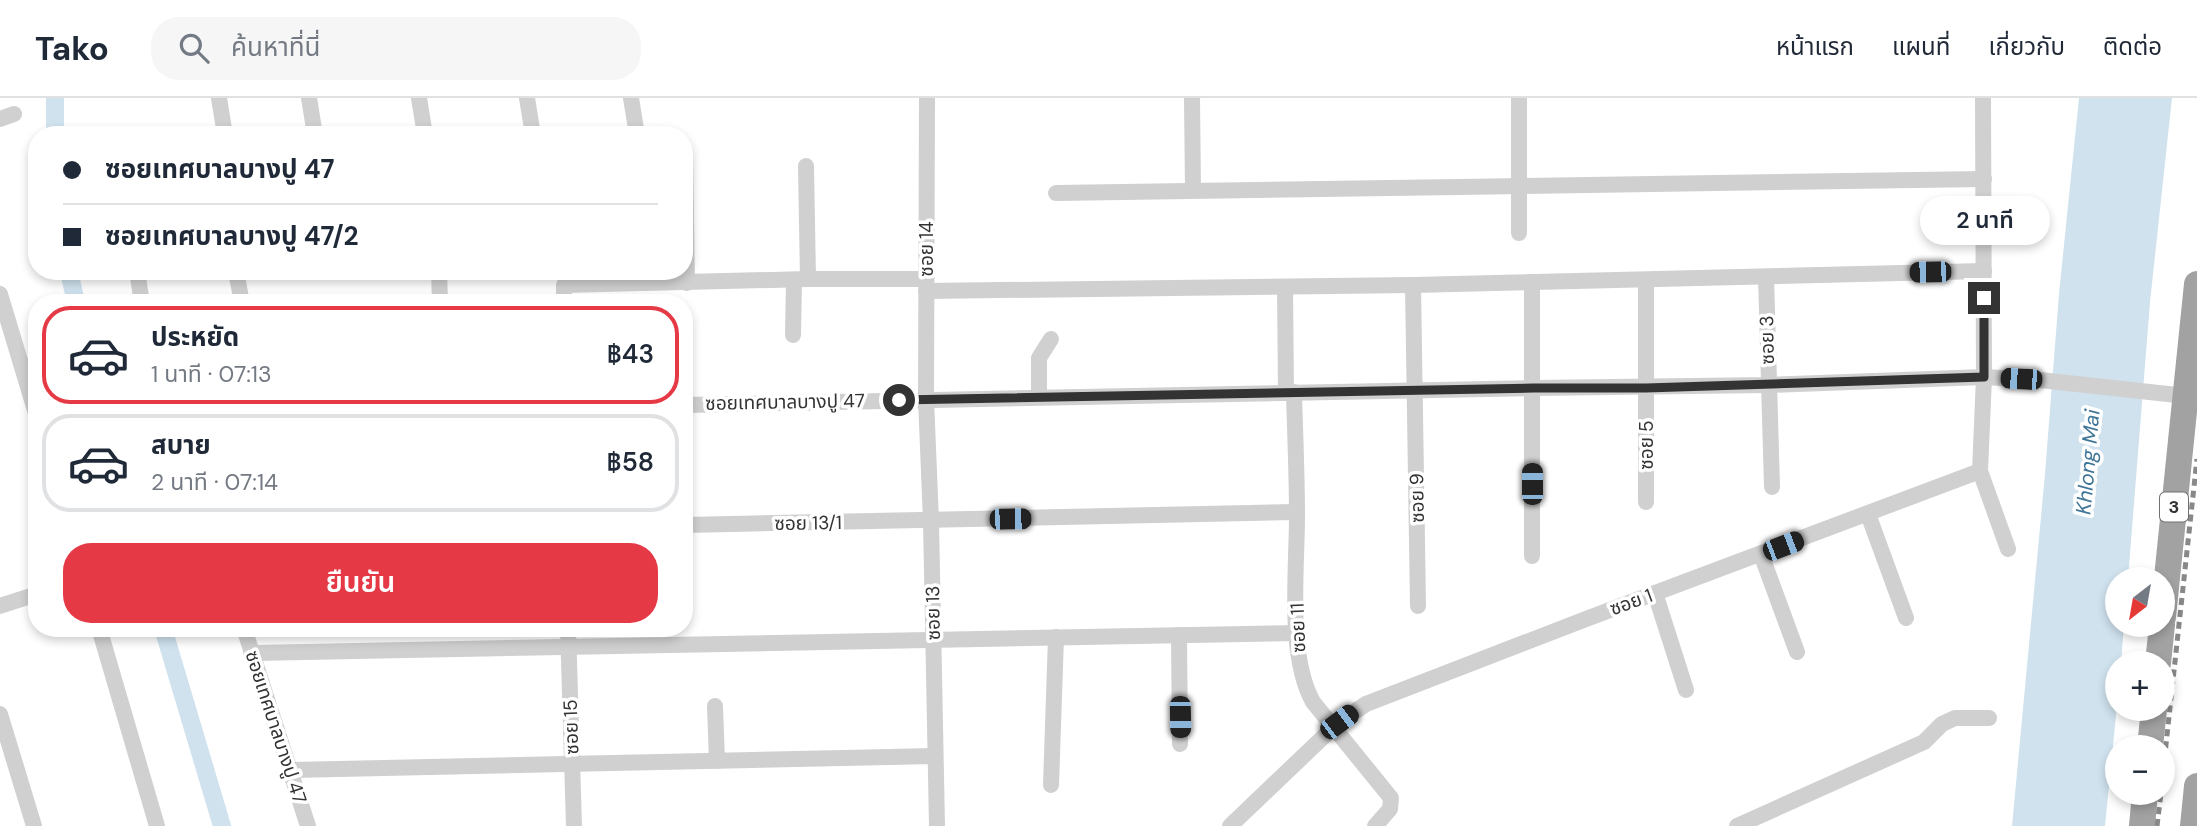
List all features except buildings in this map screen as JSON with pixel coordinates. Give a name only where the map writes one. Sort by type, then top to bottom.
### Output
[{"type":"highway","name":"3","points":[[2168,567],[2197,284]]},
{"type":"highway","points":[[2193,826],[2197,786]]},
{"type":"highway","points":[[2142,826],[2144,805]]},
{"type":"street","points":[[219,98],[224,126]]},
{"type":"street","points":[[309,98],[313,126]]},
{"type":"street","points":[[419,98],[424,126]]},
{"type":"street","points":[[527,98],[532,126]]},
{"type":"street","points":[[631,98],[636,126]]},
{"type":"street","name":"ซอย 14","points":[[926,98],[926,399]]},
{"type":"street","points":[[1192,98],[1193,191]]},
{"type":"street","points":[[1519,98],[1519,233]]},
{"type":"street","points":[[1983,98],[1984,377],[1980,471],[2008,549]]},
{"type":"street","points":[[793,335],[801,280],[806,166]]},
{"type":"street","points":[[1056,193],[1984,179]]},
{"type":"street","points":[[613,280],[687,283],[801,280],[926,285],[1285,288],[1984,271]]},
{"type":"street","name":"ซอย 3","points":[[1766,277],[1772,487]]},
{"type":"street","name":"ซอย 5","points":[[1646,280],[1646,502]]},
{"type":"street","points":[[1531,556],[1532,282]]},
{"type":"street","name":"ซอย 9","points":[[1413,285],[1418,606]]},
{"type":"street","name":"ซอย 11","points":[[1285,288],[1297,512],[1299,666],[1304,687],[1332,728],[1391,798],[1390,809],[1375,826]]},
{"type":"street","points":[[0,294],[28,387]]},
{"type":"street","points":[[1039,397],[1039,358],[1051,339]]},
{"type":"street","name":"ซอยเทศบาลบางปู 47","points":[[693,405],[1290,392],[1646,388],[1984,377],[2040,380],[2186,397]]},
{"type":"street","name":"ซอย 13","points":[[926,399],[937,826]]},
{"type":"street","name":"ซอย 1","points":[[1230,826],[1332,728],[1366,704],[1980,471]]},
{"type":"street","name":"ซอย 13/1","points":[[693,525],[1297,512]]},
{"type":"street","points":[[1868,514],[1906,618]]},
{"type":"street","points":[[1761,554],[1797,652]]},
{"type":"street","points":[[1655,593],[1686,690]]},
{"type":"street","points":[[0,606],[28,597]]},
{"type":"street","points":[[251,653],[1297,633]]},
{"type":"street","points":[[1178,635],[1180,744]]},
{"type":"street","points":[[102,637],[157,826]]},
{"type":"street","name":"ซอยเทศบาลบางปู 47","points":[[247,637],[292,770],[308,826]]},
{"type":"street","name":"ซอย 15","points":[[568,637],[574,826]]},
{"type":"street","points":[[1051,785],[1056,637]]},
{"type":"street","points":[[715,706],[717,761]]},
{"type":"street","points":[[0,714],[34,826]]},
{"type":"street","points":[[1737,826],[1924,742],[1942,724],[1955,719],[1989,718]]},
{"type":"street","points":[[292,770],[935,756]]},
{"type":"water","name":"Khlong Mai","points":[[2079,98],[2172,98],[2150,302],[2129,567],[2105,567],[2105,637],[2123,637],[2122,651],[2105,651],[2105,721],[2115,721],[2114,735],[2105,735],[2105,826],[2012,826],[2045,474],[2059,294]]},
{"type":"waterway","points":[[55,98],[55,126]]},
{"type":"waterway","points":[[71,280],[74,294]]},
{"type":"waterway","points":[[166,637],[222,826]]},
{"type":"railway","points":[[2167,735],[2197,459]]},
{"type":"railway","points":[[2157,826],[2160,805]]},
{"type":"route","points":[[899,400],[1646,388],[1984,377],[1984,298]]}]
